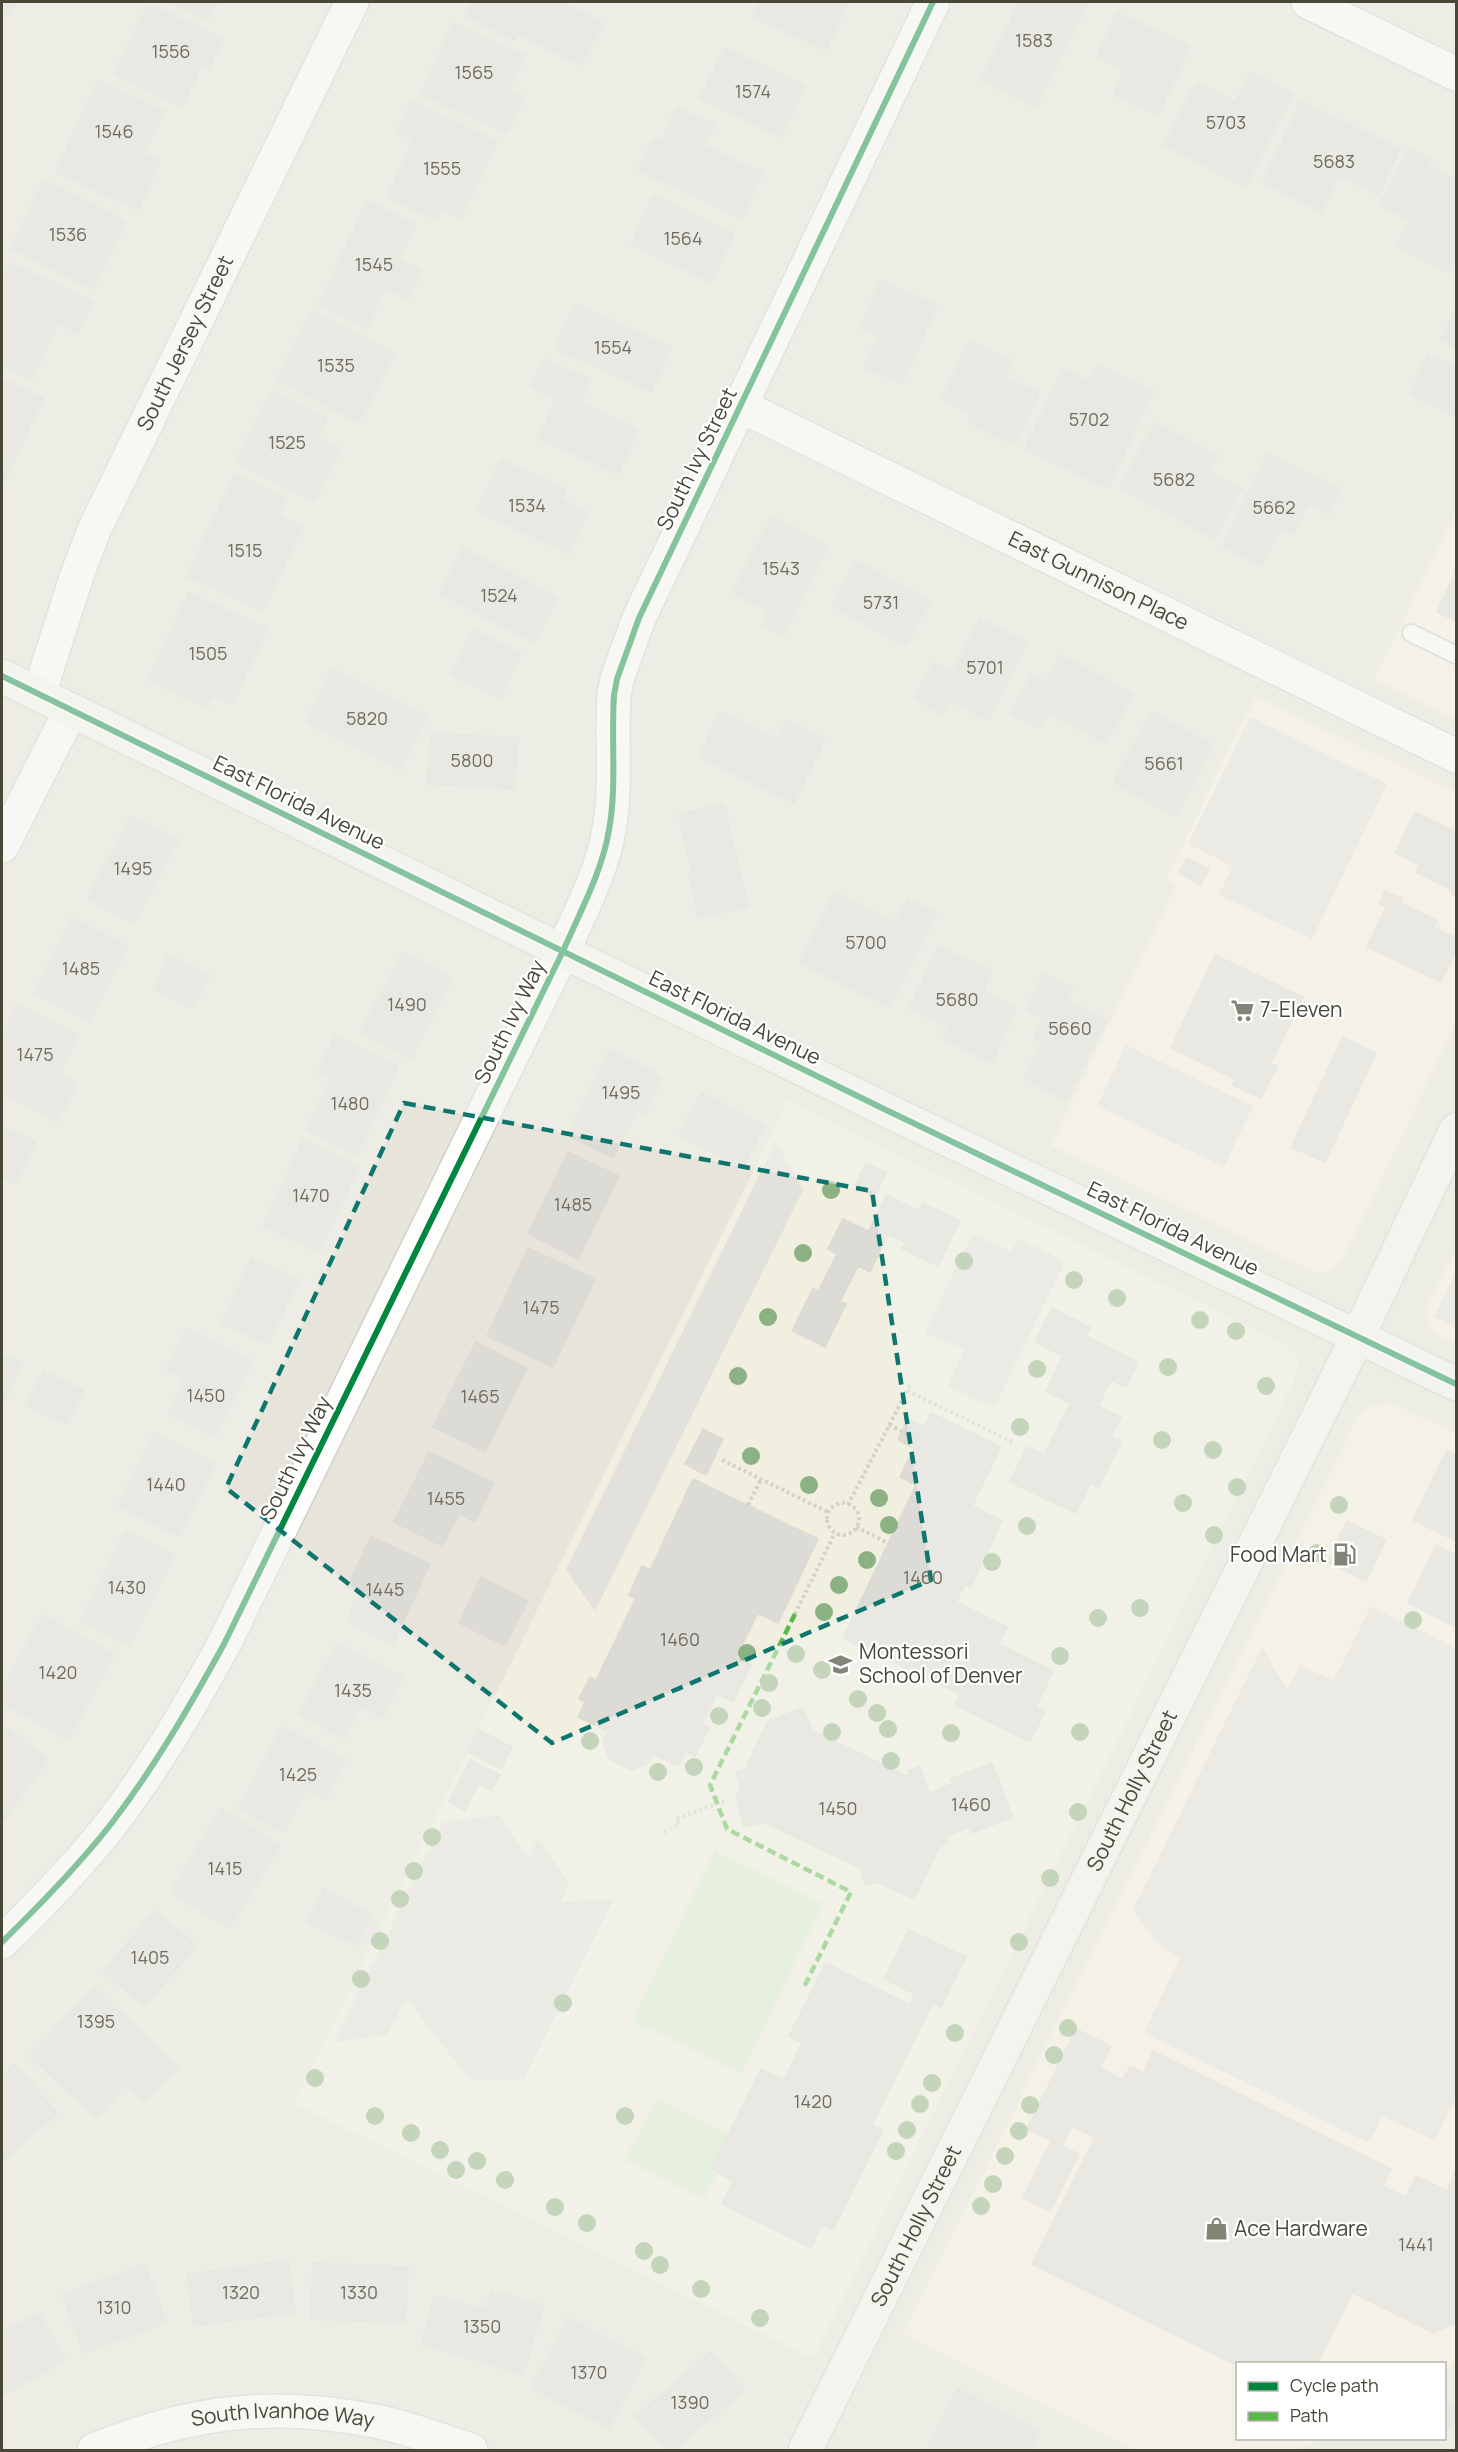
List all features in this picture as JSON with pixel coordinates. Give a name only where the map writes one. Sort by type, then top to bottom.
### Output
[{"type":"street","name":"South Jersey Street","points":[[39,694],[76,578],[94,530],[352,2]]},
{"type":"street","name":"South Ivy Street","points":[[563,951],[593,883],[609,833],[613,714],[620,670],[639,618],[933,2]]},
{"type":"street","points":[[1308,2],[1456,74]]},
{"type":"street","name":"East Gunnison Place","points":[[741,406],[1456,756]]},
{"type":"street","name":"East Florida Avenue","points":[[2,676],[874,1104],[1456,1384]]},
{"type":"street","points":[[2,846],[71,710]]},
{"type":"street","name":"South Ivy Way","points":[[2,1942],[69,1873],[111,1824],[199,1690],[224,1644],[563,951]]},
{"type":"street","name":"South Holly Street","points":[[805,2451],[1358,1336],[1456,1130]]},
{"type":"street","name":"South Ivanhoe Way","points":[[94,2451],[128,2437],[186,2420],[268,2410],[377,2421],[471,2451]]},
{"type":"lane","points":[[1411,633],[1456,655]]},
{"type":"path","points":[[848,1504],[910,1385]]},
{"type":"path","points":[[907,1391],[1015,1443]]},
{"type":"path","points":[[889,1425],[918,1439]]},
{"type":"path","points":[[722,1460],[828,1512]]},
{"type":"path","points":[[748,1505],[761,1479]]},
{"type":"path","points":[[848,1504],[858,1514],[856,1527],[845,1535],[835,1533],[828,1526],[828,1512],[835,1505],[848,1504]]},
{"type":"path","points":[[856,1527],[888,1543]]},
{"type":"path","points":[[795,1614],[835,1533]]},
{"type":"path","points":[[664,1832],[679,1825],[676,1819],[724,1801]]},
{"type":"highlighted area","points":[[404,1103],[872,1191],[931,1580],[552,1743],[226,1488]]},
{"type":"shaded area","points":[[2,2],[1456,2],[1456,511],[1375,679],[1456,719],[1456,793],[1255,697],[1167,880],[1176,885],[1051,1145],[1311,1270],[1337,1266],[1343,1258],[1456,1024],[1456,1249],[1428,1306],[1434,1332],[1456,1344],[1456,1434],[1394,1404],[1373,1405],[1359,1415],[904,2334],[1135,2450],[2,2450]],"holes":[[[788,1101],[1283,1344],[1296,1355],[1298,1362],[1294,1381],[813,2358],[295,2103]]]},
{"type":"shaded area","points":[[1456,511],[1456,719],[1375,679]]},
{"type":"shaded area","points":[[1256,696],[1456,793],[1456,1024],[1343,1258],[1330,1271],[1321,1273],[1051,1145],[1176,885],[1166,880]]},
{"type":"shaded area","points":[[1250,717],[1387,784],[1312,939],[1219,895],[1233,866],[1188,844]]},
{"type":"shaded area","points":[[1126,1045],[1253,1106],[1224,1167],[1097,1106]]},
{"type":"shaded area","points":[[788,1101],[1283,1344],[1296,1355],[1298,1362],[1294,1380],[813,2358],[294,2103]]},
{"type":"shaded area","points":[[776,1141],[803,1190],[595,1611],[566,1570]]},
{"type":"shaded area","points":[[973,1234],[1011,1252],[1018,1238],[1065,1261],[994,1408],[947,1386],[964,1350],[925,1332]]},
{"type":"shaded area","points":[[1456,1249],[1456,1344],[1434,1332],[1428,1324],[1427,1316],[1428,1306]]},
{"type":"shaded area","points":[[1456,1271],[1456,1328],[1434,1317]]},
{"type":"shaded area","points":[[1394,1404],[1456,1434],[1456,2363],[1446,2369],[1446,2362],[1236,2362],[1236,2440],[1318,2440],[1298,2450],[1135,2450],[903,2334],[1359,1415],[1373,1405]]},
{"type":"shaded area","points":[[1371,1606],[1456,1648],[1456,2096],[1435,2141],[1383,2116],[1369,2143],[1144,2033],[1180,1957],[1161,1948],[1133,1910],[1262,1647],[1287,1690],[1300,1665],[1333,1681]]},
{"type":"shaded area","points":[[500,1815],[528,1859],[538,1838],[569,1883],[561,1902],[614,1899],[524,2079],[470,2080],[406,1998],[387,2035],[334,2042],[443,1822]]},
{"type":"shaded area","points":[[1456,2363],[1456,2450],[1298,2450],[1318,2440],[1446,2440],[1446,2369]]},
{"type":"green space","points":[[715,1851],[824,1904],[741,2074],[632,2021]]},
{"type":"green space","points":[[656,2099],[728,2134],[711,2169],[717,2172],[704,2199],[625,2160]]},
{"type":"building","points":[[2,2],[16,2],[9,16],[2,12]]},
{"type":"building","points":[[171,2],[217,2],[207,20]]},
{"type":"building","points":[[472,2],[561,2],[603,23],[581,65],[518,34],[515,40],[465,15]]},
{"type":"building","points":[[761,2],[848,2],[826,50],[753,17]]},
{"type":"building","points":[[1020,2],[1088,2],[1035,107],[981,80]]},
{"type":"building","points":[[148,4],[223,39],[209,68],[202,65],[182,107],[114,75]]},
{"type":"building","points":[[1117,13],[1190,46],[1158,115],[1114,94],[1125,70],[1097,57]]},
{"type":"building","points":[[454,23],[525,56],[509,90],[524,97],[507,133],[421,94]]},
{"type":"building","points":[[725,48],[805,86],[781,137],[700,98]]},
{"type":"building","points":[[1251,73],[1293,94],[1245,186],[1164,145],[1197,82],[1235,102]]},
{"type":"building","points":[[98,81],[164,111],[144,154],[160,161],[138,210],[56,172]]},
{"type":"building","points":[[412,101],[497,142],[460,218],[440,209],[435,219],[387,197],[414,140],[397,132]]},
{"type":"building","points":[[1301,102],[1400,149],[1379,194],[1339,175],[1321,211],[1263,183]]},
{"type":"building","points":[[677,108],[714,125],[704,146],[762,173],[742,218],[638,170],[653,138],[661,142]]},
{"type":"building","points":[[1409,148],[1430,159],[1427,165],[1456,180],[1456,261],[1450,273],[1397,246],[1410,220],[1381,205]]},
{"type":"building","points":[[44,180],[126,221],[92,289],[11,248]]},
{"type":"building","points":[[654,196],[734,234],[711,282],[631,244]]},
{"type":"building","points":[[367,202],[416,224],[399,260],[422,270],[408,299],[385,288],[367,328],[319,305]]},
{"type":"building","points":[[11,263],[93,302],[78,333],[58,323],[32,379],[2,365],[2,282]]},
{"type":"building","points":[[881,281],[937,306],[902,384],[864,367],[879,335],[861,327]]},
{"type":"building","points":[[575,304],[671,348],[651,391],[555,348]]},
{"type":"building","points":[[1456,308],[1456,347],[1441,339]]},
{"type":"building","points":[[312,311],[394,353],[359,422],[277,380]]},
{"type":"building","points":[[969,341],[1012,361],[1004,377],[1039,393],[1015,445],[968,422],[972,413],[942,399]]},
{"type":"building","points":[[1428,355],[1456,368],[1456,416],[1410,394]]},
{"type":"building","points":[[544,359],[590,380],[580,403],[638,430],[618,474],[539,438],[556,399],[531,387]]},
{"type":"building","points":[[1097,365],[1153,391],[1108,488],[1025,449],[1063,369],[1089,382]]},
{"type":"building","points":[[2,379],[43,398],[2,486]]},
{"type":"building","points":[[272,391],[327,418],[318,438],[341,449],[314,501],[236,462]]},
{"type":"building","points":[[1155,423],[1218,456],[1209,472],[1241,489],[1214,538],[1120,488]]},
{"type":"building","points":[[1267,454],[1340,489],[1329,513],[1308,503],[1293,534],[1280,528],[1262,565],[1223,547]]},
{"type":"building","points":[[501,460],[566,489],[561,500],[588,512],[569,553],[477,511]]},
{"type":"building","points":[[235,474],[287,499],[279,516],[302,527],[263,611],[187,576]]},
{"type":"building","points":[[772,517],[828,546],[783,636],[762,625],[769,611],[733,593]]},
{"type":"building","points":[[463,549],[557,597],[535,642],[440,594]]},
{"type":"building","points":[[856,561],[930,601],[906,646],[832,606]]},
{"type":"building","points":[[1456,571],[1456,621],[1437,612]]},
{"type":"building","points":[[189,593],[267,629],[232,704],[213,695],[207,707],[148,680]]},
{"type":"building","points":[[980,619],[1027,642],[988,720],[950,700],[943,714],[915,699],[933,663],[953,673]]},
{"type":"building","points":[[473,630],[521,653],[500,698],[452,675]]},
{"type":"building","points":[[1061,655],[1132,694],[1106,743],[1048,712],[1039,728],[1011,713],[1032,675],[1046,682]]},
{"type":"building","points":[[333,669],[427,717],[401,769],[306,722]]},
{"type":"building","points":[[720,712],[777,739],[786,721],[825,739],[794,803],[699,757]]},
{"type":"building","points":[[1151,712],[1213,745],[1176,816],[1114,783]]},
{"type":"building","points":[[431,733],[518,738],[514,789],[427,784]]},
{"type":"building","points":[[724,804],[748,906],[698,918],[689,876],[692,875],[679,814]]},
{"type":"building","points":[[1415,812],[1456,832],[1456,883],[1395,853]]},
{"type":"building","points":[[131,816],[178,840],[134,923],[88,899]]},
{"type":"building","points":[[1187,858],[1209,869],[1201,885],[1179,873]]},
{"type":"building","points":[[1419,865],[1456,883],[1452,890],[1416,872]]},
{"type":"building","points":[[1456,883],[1456,897],[1451,894]]},
{"type":"building","points":[[1385,891],[1403,899],[1398,910],[1456,938],[1456,950],[1441,982],[1367,947],[1386,907],[1379,904]]},
{"type":"building","points":[[835,893],[896,923],[908,899],[937,913],[890,1007],[800,963]]},
{"type":"building","points":[[1401,903],[1437,920],[1434,927],[1398,910]]},
{"type":"building","points":[[72,918],[128,946],[89,1021],[34,993]]},
{"type":"building","points":[[938,947],[992,971],[983,992],[1016,1008],[992,1062],[943,1039],[949,1027],[910,1008]]},
{"type":"building","points":[[403,952],[452,978],[411,1058],[361,1033]]},
{"type":"building","points":[[168,955],[209,975],[193,1008],[155,989]]},
{"type":"building","points":[[1215,955],[1303,997],[1271,1063],[1277,1066],[1261,1098],[1233,1085],[1235,1079],[1171,1048]]},
{"type":"building","points":[[1044,974],[1073,989],[1067,1001],[1107,1020],[1067,1100],[1024,1078],[1042,1042],[1034,1038],[1043,1017],[1027,1009]]},
{"type":"building","points":[[17,1004],[78,1036],[59,1074],[77,1083],[57,1121],[2,1093],[2,1036]]},
{"type":"building","points":[[335,1036],[399,1066],[357,1154],[307,1129],[332,1078],[318,1072]]},
{"type":"building","points":[[1343,1037],[1376,1053],[1325,1162],[1291,1147]]},
{"type":"building","points":[[610,1050],[662,1077],[644,1114],[637,1110],[613,1158],[568,1135]]},
{"type":"building","points":[[702,1093],[764,1126],[743,1168],[679,1135]]},
{"type":"building","points":[[2,1126],[35,1142],[15,1183],[2,1176]]},
{"type":"building","points":[[303,1140],[359,1166],[319,1252],[263,1226]]},
{"type":"building","points":[[568,1152],[619,1176],[578,1259],[528,1234]]},
{"type":"building","points":[[866,1163],[886,1172],[875,1196],[855,1186]]},
{"type":"building","points":[[886,1195],[919,1211],[923,1203],[960,1221],[938,1266],[902,1249],[905,1242],[888,1234],[870,1272],[858,1266],[840,1302],[846,1304],[825,1347],[792,1331],[813,1288],[818,1291],[837,1254],[828,1249],[843,1219],[869,1231]]},
{"type":"building","points":[[528,1248],[595,1279],[553,1367],[487,1336]]},
{"type":"building","points":[[252,1258],[298,1280],[268,1344],[222,1323]]},
{"type":"building","points":[[1052,1308],[1090,1327],[1086,1336],[1138,1362],[1126,1387],[1111,1380],[1098,1406],[1121,1417],[1111,1437],[1121,1442],[1099,1487],[1091,1483],[1076,1513],[1010,1482],[1027,1447],[1044,1455],[1070,1403],[1046,1391],[1063,1356],[1035,1342]]},
{"type":"building","points":[[187,1328],[253,1361],[215,1437],[168,1413],[185,1379],[166,1370]]},
{"type":"building","points":[[476,1342],[527,1368],[485,1452],[433,1427]]},
{"type":"building","points":[[2,1354],[22,1364],[2,1406]]},
{"type":"building","points":[[44,1371],[83,1390],[66,1424],[27,1406]]},
{"type":"building","points":[[931,1413],[1001,1447],[972,1506],[1002,1521],[971,1587],[965,1584],[956,1602],[1007,1627],[999,1644],[1053,1671],[1036,1707],[1045,1711],[1030,1742],[955,1705],[960,1694],[843,1638],[916,1485],[900,1477]]},
{"type":"building","points":[[908,1419],[924,1427],[914,1448],[898,1440]]},
{"type":"building","points":[[703,1429],[723,1439],[706,1475],[685,1464]]},
{"type":"building","points":[[154,1433],[215,1464],[179,1536],[118,1506]]},
{"type":"building","points":[[1447,1450],[1456,1455],[1456,1541],[1413,1520]]},
{"type":"building","points":[[429,1452],[494,1483],[475,1522],[459,1514],[442,1546],[394,1522]]},
{"type":"building","points":[[693,1479],[818,1539],[778,1623],[758,1613],[736,1658],[751,1665],[733,1702],[717,1694],[702,1724],[709,1728],[695,1756],[685,1751],[678,1766],[653,1754],[649,1763],[631,1770],[609,1759],[603,1741],[608,1732],[578,1717],[585,1702],[579,1699],[590,1677],[596,1680],[636,1598],[629,1595],[642,1566],[650,1570]]},
{"type":"building","points":[[1347,1521],[1386,1540],[1366,1581],[1327,1562]]},
{"type":"building","points":[[125,1531],[174,1555],[129,1646],[80,1621]]},
{"type":"building","points":[[371,1536],[430,1564],[393,1644],[347,1621],[359,1593],[347,1587]]},
{"type":"building","points":[[1436,1545],[1456,1555],[1456,1627],[1408,1603]]},
{"type":"building","points":[[481,1577],[528,1601],[505,1646],[459,1623]]},
{"type":"building","points":[[43,1615],[114,1655],[68,1739],[2,1702],[2,1690]]},
{"type":"building","points":[[337,1643],[402,1677],[382,1717],[360,1706],[344,1738],[300,1715]]},
{"type":"building","points":[[803,1708],[812,1730],[910,1778],[908,1771],[919,1766],[949,1843],[940,1846],[914,1899],[877,1882],[866,1886],[860,1868],[764,1822],[744,1827],[736,1796],[741,1786],[736,1772],[751,1767],[747,1765],[768,1721]]},
{"type":"building","points":[[5,1727],[48,1759],[2,1823],[2,1731]]},
{"type":"building","points":[[282,1727],[346,1760],[325,1799],[306,1789],[284,1832],[239,1809]]},
{"type":"building","points":[[479,1730],[512,1747],[501,1769],[468,1752]]},
{"type":"building","points":[[470,1760],[500,1775],[492,1790],[462,1776]]},
{"type":"building","points":[[992,1763],[1013,1817],[972,1833],[969,1827],[946,1836],[930,1793],[952,1784],[950,1779]]},
{"type":"building","points":[[462,1776],[478,1784],[465,1811],[449,1802]]},
{"type":"building","points":[[221,1809],[280,1846],[229,1928],[171,1892]]},
{"type":"building","points":[[324,1889],[371,1915],[356,1945],[308,1922]]},
{"type":"building","points":[[156,1911],[197,1946],[144,2006],[103,1971]]},
{"type":"building","points":[[909,1930],[966,1957],[941,2007],[933,2003],[872,2125],[883,2130],[833,2230],[822,2225],[811,2248],[722,2204],[733,2181],[711,2169],[761,2069],[784,2080],[802,2043],[789,2036],[826,1963],[910,2005],[915,1994],[884,1979]]},
{"type":"building","points":[[94,1988],[178,2067],[145,2102],[127,2084],[95,2117],[30,2056]]},
{"type":"building","points":[[1076,2029],[1111,2046],[1062,2146],[1027,2129]]},
{"type":"building","name":"Ace Hardware","points":[[1153,2051],[1391,2169],[1383,2186],[1401,2195],[1318,2362],[1236,2362],[1236,2365],[1032,2264],[1130,2066],[1143,2073]]},
{"type":"building","points":[[14,2064],[57,2113],[2,2161],[2,2076]]},
{"type":"building","points":[[1100,2068],[1123,2080],[1094,2137],[1072,2126]]},
{"type":"building","points":[[1051,2141],[1079,2154],[1050,2212],[1023,2198]]},
{"type":"building","points":[[1456,2170],[1456,2322],[1434,2333],[1353,2293],[1401,2195],[1406,2197],[1416,2176],[1447,2191]]},
{"type":"building","points":[[288,2260],[295,2312],[194,2326],[187,2275]]},
{"type":"building","points":[[313,2263],[408,2267],[405,2323],[310,2319]]},
{"type":"building","points":[[145,2264],[166,2322],[84,2353],[62,2295]]},
{"type":"building","points":[[491,2291],[544,2306],[523,2374],[421,2344],[435,2296],[486,2310]]},
{"type":"building","points":[[39,2313],[65,2360],[2,2395],[2,2333]]},
{"type":"building","points":[[568,2318],[645,2358],[609,2428],[532,2388]]},
{"type":"building","points":[[711,2352],[744,2390],[673,2450],[667,2450],[636,2416]]},
{"type":"building","points":[[958,2389],[1040,2431],[1030,2450],[927,2450]]},
{"type":"building","points":[[1446,2398],[1456,2409],[1456,2420],[1446,2429]]},
{"type":"marked path","points":[[795,1614],[710,1785],[727,1829],[851,1892],[803,1989]]},
{"type":"cycle path","points":[[2,1942],[58,1885],[111,1824],[157,1759],[198,1690],[224,1644],[563,951],[590,892],[606,846],[613,797],[614,695],[617,679],[639,618],[933,2]]},
{"type":"cycle path","points":[[2,676],[882,1108],[1456,1384]]},
{"type":"place","name":"7-Eleven","points":[[1242,1010]]},
{"type":"place","name":"Food Mart","points":[[1345,1555]]},
{"type":"place","name":"Montessori School of Denver","points":[[841,1664]]},
{"type":"place","name":"Ace Hardware","points":[[1216,2229]]}]
